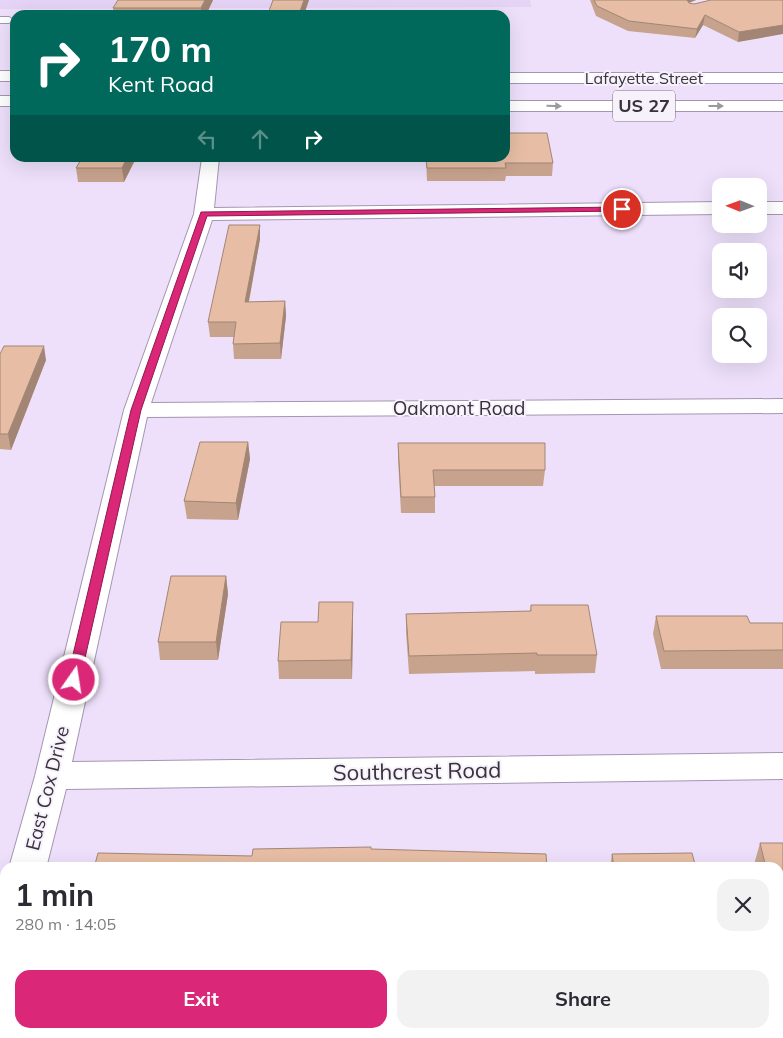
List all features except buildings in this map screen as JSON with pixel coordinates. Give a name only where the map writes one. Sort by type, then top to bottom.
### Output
[{"type":"main road","name":"Lafayette Street","points":[[510,78],[783,78]]},
{"type":"main road","name":"Lafayette Street","points":[[510,106],[783,106]]},
{"type":"main road","name":"East Cox Drive","points":[[28,862],[52,776],[136,410],[204,214],[210,162]]},
{"type":"main road","points":[[204,214],[712,208]]},
{"type":"main road","points":[[768,208],[783,208]]},
{"type":"main road","name":"Oakmont Road","points":[[136,410],[783,406]]},
{"type":"main road","name":"Southcrest Road","points":[[52,776],[783,766]]},
{"type":"shaded area","points":[[0,0],[530,0],[532,7],[0,9]]},
{"type":"route","points":[[74,680],[136,410],[204,214],[622,209]]}]
